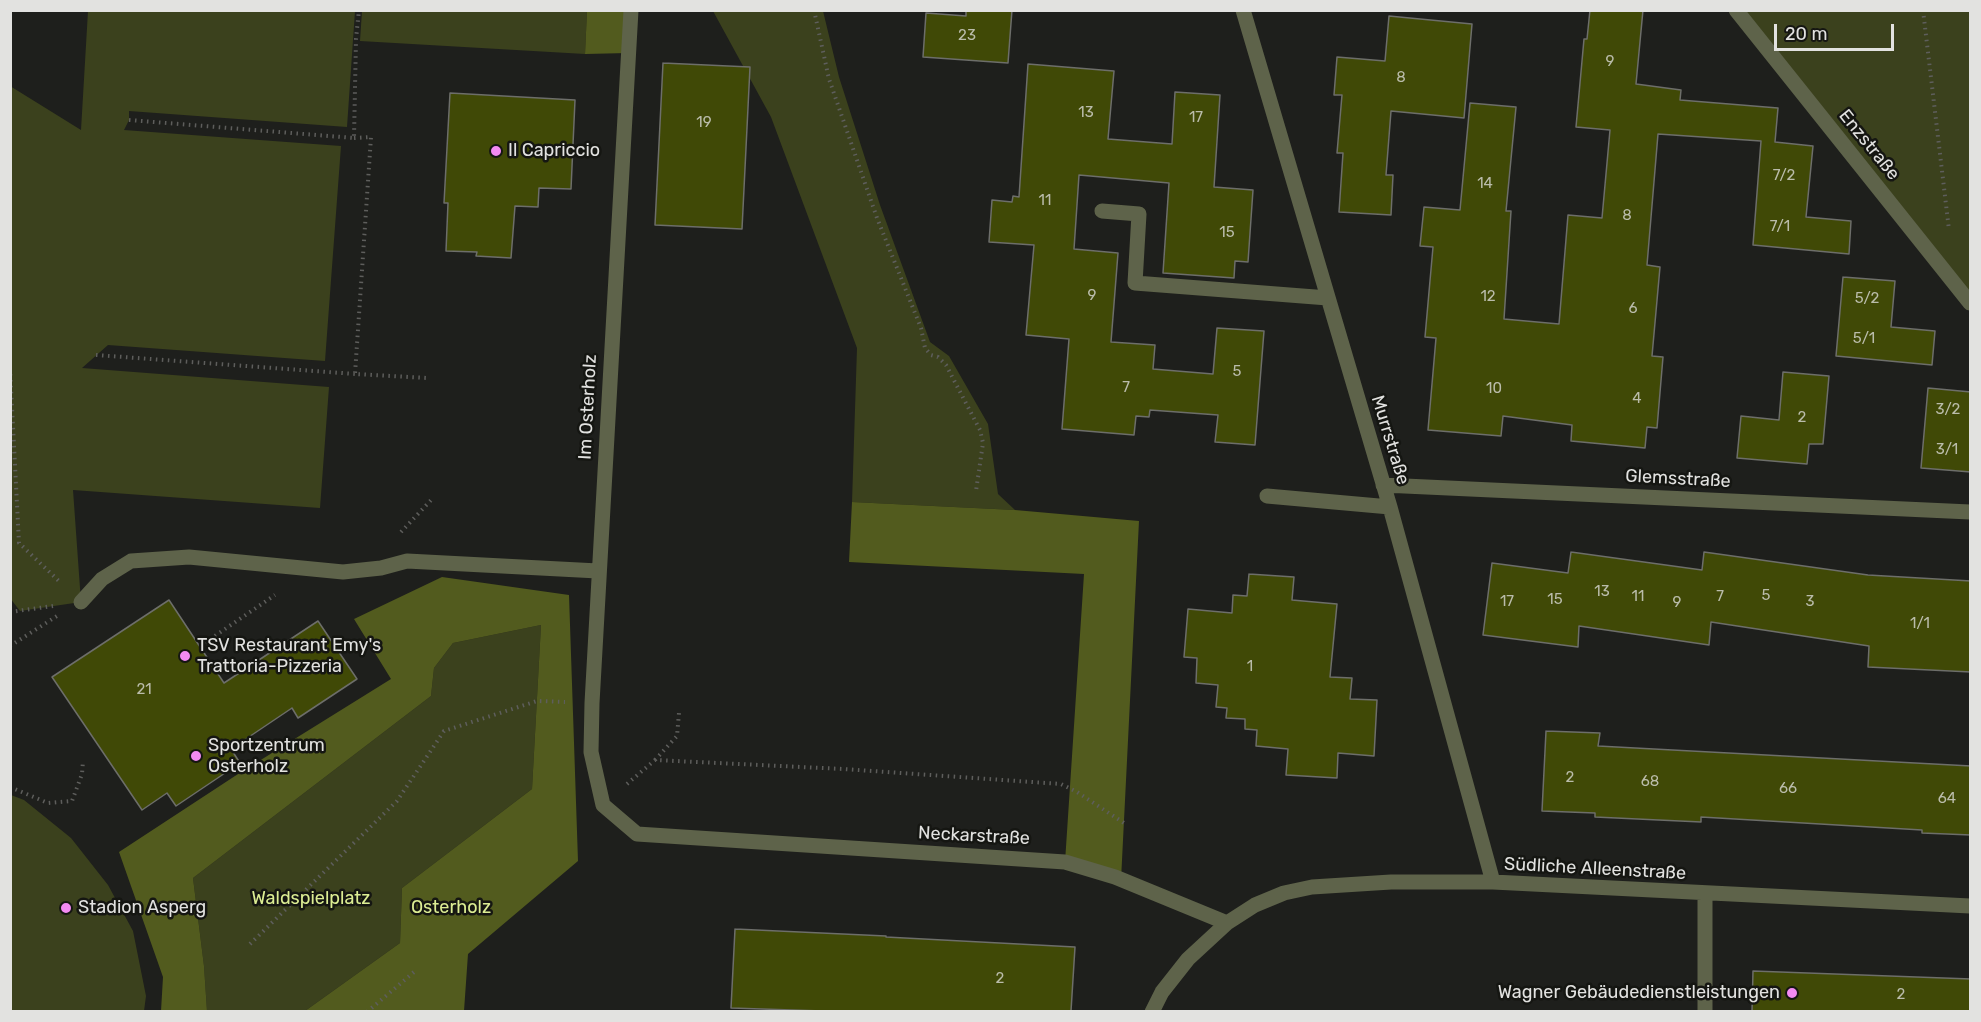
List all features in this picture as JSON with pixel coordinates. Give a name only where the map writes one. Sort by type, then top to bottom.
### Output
[{"type":"street","name":"Im Osterholz","points":[[603,805],[591,752],[592,703],[631,10]]},
{"type":"street","name":"Murrstraße","points":[[1243,10],[1390,507],[1493,882]]},
{"type":"street","name":"Enzstraße","points":[[1736,10],[1971,303]]},
{"type":"street","points":[[1102,211],[1139,214],[1135,283],[1328,298]]},
{"type":"street","name":"Glemsstraße","points":[[1383,485],[1971,512]]},
{"type":"street","points":[[1267,496],[1390,507]]},
{"type":"street","points":[[81,602],[102,579],[131,561],[189,558],[343,572],[381,568],[408,561],[598,571]]},
{"type":"street","name":"Neckarstraße","points":[[603,805],[637,834],[1065,862],[1115,877],[1227,923]]},
{"type":"street","name":"Südliche Alleenstraße","points":[[1227,923],[1255,905],[1284,893],[1312,887],[1391,882],[1493,882],[1971,906]]},
{"type":"street","points":[[1705,894],[1705,1011]]},
{"type":"street","points":[[1152,1011],[1162,992],[1188,959],[1227,923]]},
{"type":"path","points":[[354,138],[356,39],[359,10]]},
{"type":"path","points":[[814,10],[829,79],[878,218],[921,328],[925,348],[946,365],[980,430],[982,443],[976,492]]},
{"type":"path","points":[[1923,10],[1950,234]]},
{"type":"path","points":[[129,120],[354,138],[371,137],[355,374]]},
{"type":"path","points":[[96,355],[427,378]]},
{"type":"path","points":[[10,368],[19,543],[81,602]]},
{"type":"path","points":[[200,646],[281,591],[289,566]]},
{"type":"path","points":[[10,612],[81,602]]},
{"type":"path","points":[[10,646],[81,602]]},
{"type":"path","points":[[250,944],[397,801],[444,731],[537,701],[592,703]]},
{"type":"path","points":[[603,805],[655,760],[677,736],[679,713]]},
{"type":"path","points":[[655,760],[1061,784],[1124,823]]},
{"type":"path","points":[[10,787],[48,803],[72,801],[82,774],[84,761]]},
{"type":"path","points":[[367,1011],[414,972]]},
{"type":"green space","points":[[88,11],[355,11],[347,127],[129,111],[129,120],[124,130],[341,146],[325,361],[108,345],[82,368],[329,387],[320,508],[73,490],[81,602],[20,611],[10,598],[10,86],[81,130]]},
{"type":"green space","points":[[362,11],[587,11],[585,54],[360,41]]},
{"type":"green space","points":[[587,11],[631,11],[628,53],[585,54]]},
{"type":"green space","points":[[713,11],[823,11],[839,77],[880,205],[930,342],[949,356],[988,424],[998,494],[1015,510],[852,502],[857,348],[771,117]]},
{"type":"green space","points":[[1736,11],[1970,11],[1970,303]]},
{"type":"green space","points":[[852,502],[1015,510],[1139,521],[1121,880],[1065,862],[1084,574],[849,562]]},
{"type":"green space","name":"Osterholz","points":[[442,577],[569,595],[578,861],[468,954],[464,1011],[305,1011],[400,943],[402,888],[532,789],[541,625],[453,643],[434,668],[431,696],[193,878],[207,1011],[161,1011],[163,977],[119,852],[235,776],[391,679],[354,619]]},
{"type":"green space","name":"Waldspielplatz","points":[[541,625],[532,789],[402,888],[400,943],[305,1011],[207,1011],[193,878],[431,696],[434,668],[453,643]]},
{"type":"green space","name":"Stadion Asperg","points":[[11,795],[24,800],[71,838],[108,885],[133,931],[146,996],[144,1011],[11,1011]]},
{"type":"building","points":[[966,10],[1012,10],[1008,63],[923,57],[926,13],[966,16]]},
{"type":"building","points":[[1590,10],[1643,10],[1636,84],[1681,90],[1680,100],[1778,108],[1775,142],[1813,146],[1806,217],[1851,221],[1849,254],[1753,245],[1761,141],[1658,134],[1647,265],[1660,267],[1652,356],[1663,357],[1657,428],[1647,427],[1645,448],[1571,441],[1572,425],[1503,416],[1501,436],[1428,430],[1436,338],[1425,337],[1433,247],[1420,246],[1424,207],[1460,210],[1470,103],[1516,107],[1506,211],[1511,211],[1504,319],[1559,324],[1568,215],[1602,218],[1610,130],[1576,127],[1584,39],[1587,39]]},
{"type":"building","points":[[1389,16],[1472,24],[1464,118],[1391,111],[1386,175],[1393,175],[1391,215],[1339,212],[1343,153],[1337,153],[1342,95],[1334,95],[1337,57],[1385,61]]},
{"type":"building","points":[[663,63],[750,67],[742,229],[655,225]]},
{"type":"building","points":[[1028,64],[1114,71],[1108,139],[1172,144],[1175,92],[1220,95],[1214,187],[1253,190],[1248,262],[1235,261],[1234,278],[1163,273],[1169,183],[1079,175],[1074,249],[1118,253],[1111,342],[1155,345],[1153,369],[1213,374],[1217,328],[1264,331],[1255,445],[1215,442],[1218,415],[1150,410],[1149,417],[1136,416],[1134,435],[1062,429],[1069,339],[1026,335],[1034,245],[989,242],[992,200],[1012,202],[1013,196],[1019,197]]},
{"type":"building","points":[[450,93],[575,100],[571,189],[539,188],[538,207],[515,206],[511,258],[476,256],[477,252],[446,251],[448,203],[444,203]]},
{"type":"building","points":[[1843,277],[1895,281],[1891,327],[1935,331],[1932,365],[1836,356]]},
{"type":"building","points":[[1783,372],[1829,376],[1823,444],[1809,444],[1807,464],[1737,458],[1741,416],[1779,420]]},
{"type":"building","points":[[1928,388],[1971,392],[1971,472],[1921,468]]},
{"type":"building","points":[[1571,552],[1702,570],[1704,552],[1868,575],[1971,581],[1971,672],[1868,667],[1869,646],[1711,622],[1709,645],[1579,626],[1578,647],[1483,635],[1492,563],[1568,573]]},
{"type":"building","points":[[1249,574],[1294,577],[1292,600],[1337,604],[1330,677],[1352,678],[1350,699],[1377,700],[1374,756],[1338,753],[1337,778],[1286,775],[1288,749],[1256,746],[1257,730],[1245,729],[1245,719],[1226,718],[1227,708],[1216,707],[1218,685],[1196,683],[1197,658],[1184,657],[1188,609],[1232,613],[1233,595],[1247,596]]},
{"type":"building","points":[[169,600],[224,683],[318,621],[357,679],[298,718],[292,708],[231,749],[240,763],[176,806],[167,793],[142,810],[52,677]]},
{"type":"building","points":[[1546,731],[1600,733],[1598,746],[1971,766],[1971,835],[1701,817],[1701,822],[1595,817],[1595,813],[1542,811]]},
{"type":"building","points":[[735,929],[1075,947],[1071,1011],[823,1011],[731,1008]]},
{"type":"building","points":[[1753,971],[1971,979],[1971,1011],[1752,1011]]},
{"type":"place","name":"Il Capriccio","points":[[496,151]]},
{"type":"place","name":"TSV Restaurant Emy's Trattoria-Pizzeria","points":[[185,656]]},
{"type":"place","name":"Sportzentrum Osterholz","points":[[196,756]]},
{"type":"place","name":"Stadion Asperg","points":[[66,908]]},
{"type":"place","name":"Wagner Gebäudedienstleistungen","points":[[1792,993]]}]
